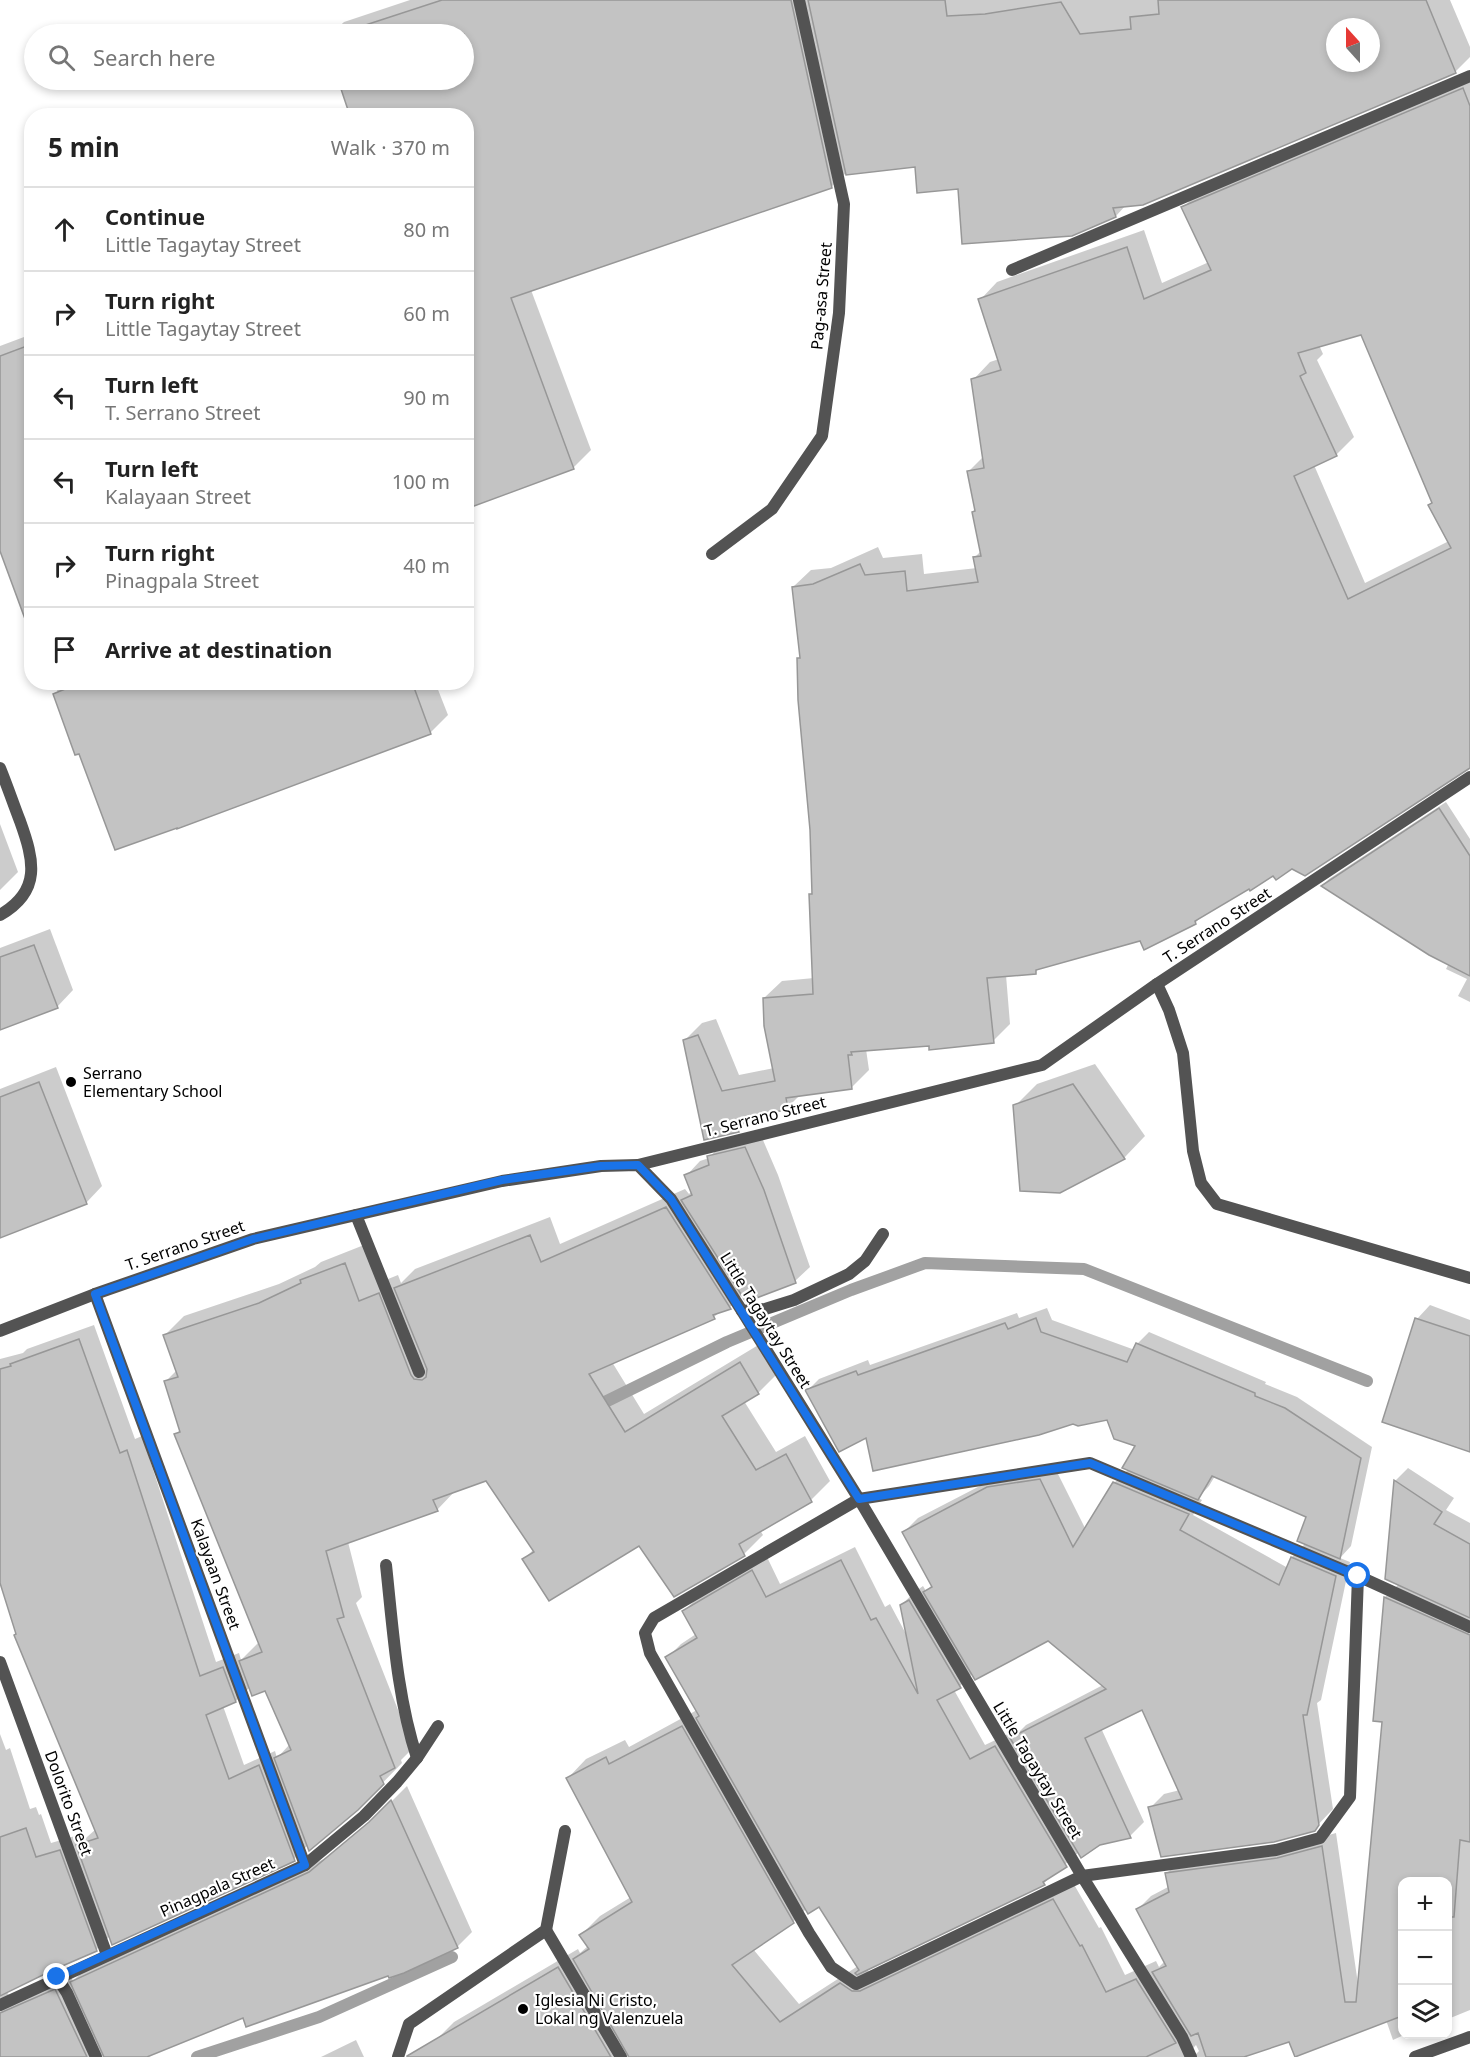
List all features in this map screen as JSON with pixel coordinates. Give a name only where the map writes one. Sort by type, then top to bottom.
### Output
[{"type":"street","name":"Pag-asa Street","points":[[712,554],[772,509],[822,436],[839,313],[844,204],[799,0]]},
{"type":"street","points":[[1012,270],[1470,76]]},
{"type":"street","points":[[0,768],[30,848],[33,870],[28,889],[14,907],[0,915]]},
{"type":"street","name":"T. Serrano Street","points":[[0,1331],[95,1294],[253,1239],[502,1180],[601,1166],[638,1165],[1042,1065],[1157,984],[1470,777]]},
{"type":"street","points":[[1157,984],[1169,1010],[1183,1053],[1193,1151],[1200,1183],[1217,1204],[1470,1278]]},
{"type":"street","name":"Little Tagaytay Street","points":[[638,1165],[671,1199],[859,1499],[1082,1876],[1182,2037],[1191,2057]]},
{"type":"street","points":[[356,1215],[419,1372]]},
{"type":"street","points":[[743,1313],[794,1300],[849,1274],[865,1261],[883,1234]]},
{"type":"street","name":"Kalayaan Street","points":[[95,1294],[305,1865]]},
{"type":"street","points":[[1358,1576],[1350,1797],[1320,1838],[1276,1850],[1082,1876],[856,1983],[831,1967],[809,1933],[650,1653],[645,1633],[654,1618],[859,1499],[1090,1463],[1358,1576],[1470,1627]]},
{"type":"street","points":[[386,1565],[396,1655],[409,1732],[417,1758]]},
{"type":"street","name":"Dolorito Street","points":[[0,1662],[107,1955]]},
{"type":"street","name":"Pinagpala Street","points":[[0,2005],[305,1865],[364,1816],[417,1758],[438,1726]]},
{"type":"street","points":[[565,1831],[546,1930],[621,2057]]},
{"type":"street","points":[[398,2057],[409,2024],[546,1930]]},
{"type":"street","points":[[57,1977],[67,1993],[96,2057]]},
{"type":"street","points":[[1415,2057],[1470,2037]]},
{"type":"building","points":[[442,0],[791,0],[832,188],[511,298],[574,469],[474,506],[474,108],[347,108],[341,90],[474,90],[474,24],[369,24]]},
{"type":"building","points":[[808,0],[945,0],[947,16],[985,14],[1061,2],[1080,34],[1131,29],[1130,17],[1159,14],[1158,0],[1426,0],[1456,73],[1143,205],[1113,208],[1116,217],[1072,236],[962,244],[958,189],[917,193],[915,167],[846,175]]},
{"type":"building","points":[[1463,88],[1470,106],[1470,768],[1305,876],[1292,869],[1276,880],[1273,876],[1195,921],[1196,924],[1144,950],[1140,941],[1036,970],[1036,974],[987,978],[994,1043],[929,1050],[929,1046],[851,1052],[852,1055],[848,1055],[852,1089],[786,1098],[788,1109],[735,1122],[739,1132],[704,1140],[683,1040],[698,1035],[722,1091],[775,1081],[764,1026],[763,998],[813,994],[809,894],[812,894],[810,830],[798,700],[797,658],[800,658],[792,587],[813,584],[860,564],[865,575],[905,571],[907,591],[978,582],[973,557],[981,556],[967,471],[984,468],[971,379],[1001,370],[978,299],[1127,247],[1144,299],[1211,270],[1181,207]],"holes":[[[1361,335],[1432,503],[1428,505],[1451,548],[1348,599],[1294,476],[1337,456],[1300,376],[1306,373],[1298,353]]]},
{"type":"building","points":[[24,347],[24,616],[0,551],[0,356]]},
{"type":"building","points":[[63,690],[415,690],[431,734],[115,850],[79,754],[75,755],[53,694]]},
{"type":"building","points":[[1439,808],[1470,856],[1470,976],[1429,955],[1321,886]]},
{"type":"building","points":[[34,945],[58,1008],[0,1030],[0,957]]},
{"type":"building","points":[[39,1082],[87,1204],[0,1238],[0,1097]]},
{"type":"building","points":[[1073,1084],[1125,1159],[1060,1193],[1020,1191],[1013,1105]]},
{"type":"building","points":[[745,1147],[764,1190],[796,1283],[746,1302],[681,1200],[692,1195],[684,1175],[709,1165],[707,1156]]},
{"type":"building","points":[[666,1207],[731,1309],[713,1315],[715,1319],[589,1374],[625,1432],[740,1362],[759,1394],[722,1416],[756,1470],[786,1454],[812,1502],[739,1544],[745,1556],[674,1597],[639,1546],[549,1601],[522,1559],[534,1552],[486,1481],[433,1500],[438,1511],[326,1551],[344,1617],[337,1619],[395,1768],[380,1776],[384,1784],[358,1810],[309,1851],[274,1758],[291,1750],[265,1691],[252,1696],[239,1661],[262,1652],[174,1434],[180,1432],[164,1381],[178,1377],[163,1335],[259,1303],[301,1283],[300,1280],[345,1263],[359,1301],[379,1293],[411,1375],[414,1379],[422,1380],[426,1377],[427,1369],[394,1288],[530,1235],[541,1262]]},
{"type":"building","points":[[1036,1318],[1041,1332],[1127,1362],[1136,1343],[1255,1393],[1255,1396],[1285,1408],[1361,1458],[1340,1559],[1297,1541],[1306,1517],[1212,1476],[1198,1500],[1122,1468],[1135,1446],[1114,1439],[1107,1420],[1078,1426],[1073,1424],[1039,1435],[873,1471],[866,1438],[839,1452],[805,1390],[856,1371],[858,1375],[1005,1323],[1008,1329]]},
{"type":"building","points":[[1415,1318],[1470,1336],[1470,1452],[1382,1422]]},
{"type":"building","points":[[79,1339],[120,1453],[127,1450],[200,1676],[223,1667],[236,1702],[206,1715],[229,1779],[259,1765],[295,1861],[112,1945],[76,1845],[98,1838],[14,1635],[16,1634],[0,1583],[0,1369]]},
{"type":"building","points":[[1040,1479],[1073,1547],[1113,1482],[1189,1514],[1180,1530],[1279,1585],[1291,1557],[1336,1576],[1307,1715],[1303,1715],[1319,1825],[1315,1831],[1274,1842],[1161,1857],[1148,1807],[1182,1799],[1142,1710],[1085,1738],[1131,1838],[1100,1845],[1081,1858],[1010,1738],[1106,1689],[1048,1641],[975,1680],[923,1592],[932,1587],[902,1532],[987,1487]]},
{"type":"building","points":[[1394,1480],[1442,1512],[1434,1524],[1470,1544],[1470,1618],[1385,1579]]},
{"type":"building","points":[[841,1560],[871,1620],[876,1618],[918,1694],[900,1605],[909,1600],[961,1688],[937,1700],[970,1759],[995,1746],[1067,1867],[1043,1882],[1045,1885],[857,1975],[855,1973],[859,1970],[819,1907],[808,1914],[696,1718],[699,1716],[665,1657],[697,1638],[682,1611],[752,1570],[766,1597]]},
{"type":"building","points":[[1384,1597],[1470,1635],[1470,1842],[1460,1840],[1454,1917],[1452,1917],[1452,1877],[1398,1877],[1398,2018],[1295,2057],[1289,2042],[1244,2057],[1206,2057],[1198,2033],[1191,2036],[1152,1972],[1166,1966],[1136,1909],[1169,1892],[1165,1873],[1277,1858],[1322,1846],[1345,2002],[1356,2002],[1382,1722],[1373,1721]]},
{"type":"building","points":[[682,1726],[794,1923],[732,1965],[780,2022],[840,1983],[852,1991],[860,1991],[1053,1899],[1080,1946],[1082,1945],[1106,1992],[1136,1979],[1176,2043],[1146,2057],[629,2057],[573,1959],[589,1949],[579,1935],[632,1902],[566,1778],[606,1757],[609,1764]]},
{"type":"building","points":[[391,1800],[458,1948],[404,1973],[389,1978],[388,1976],[246,2027],[243,2018],[147,2057],[104,2057],[70,1982],[309,1872],[369,1822]]},
{"type":"building","points":[[26,1828],[36,1857],[60,1850],[97,1951],[0,1996],[0,1837]]},
{"type":"building","name":"Iglesia Ni Cristo, Lokal ng Valenzuela","points":[[558,1967],[611,2057],[407,2057],[407,2056]]},
{"type":"building","points":[[55,1989],[87,2057],[0,2057],[0,2013]]},
{"type":"waterway","points":[[605,1402],[727,1342],[851,1290],[925,1263],[1084,1269],[1367,1381]]},
{"type":"waterway","points":[[197,2057],[319,2017],[452,1957]]},
{"type":"place","name":"Serrano Elementary School","points":[[71,1082]]},
{"type":"place","name":"Iglesia Ni Cristo, Lokal ng Valenzuela","points":[[523,2009]]},
{"type":"route","points":[[57,1977],[305,1865],[95,1294],[253,1239],[502,1180],[601,1166],[638,1165],[671,1199],[859,1499],[1090,1463],[1358,1576]]}]
